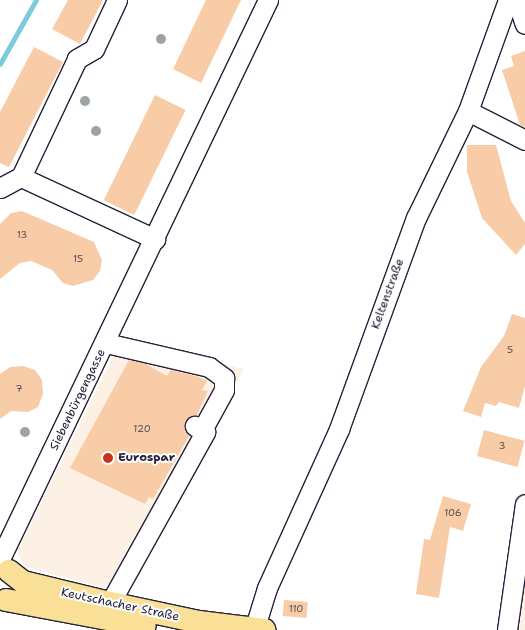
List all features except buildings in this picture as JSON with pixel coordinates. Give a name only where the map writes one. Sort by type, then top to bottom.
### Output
[{"type":"main road","name":"Keutschacher Straße","points":[[3,564],[12,586],[3,602],[165,630]]},
{"type":"main road","name":"Keutschacher Straße","points":[[3,564],[23,582],[105,602],[253,629]]},
{"type":"street","points":[[0,188],[21,178],[77,59],[94,49],[117,0]]},
{"type":"street","name":"Siebenbürgengasse","points":[[3,564],[268,0]]},
{"type":"street","name":"Keltenstraße","points":[[253,629],[267,588],[339,429],[416,218],[468,111],[508,0]]},
{"type":"street","points":[[517,0],[525,24]]},
{"type":"street","points":[[468,111],[525,140]]},
{"type":"street","points":[[21,178],[155,240]]},
{"type":"street","points":[[105,602],[134,543],[205,432],[196,429],[224,390],[224,378],[210,368],[106,343]]},
{"type":"street","points":[[507,630],[525,504]]},
{"type":"shaded area","points":[[121,340],[244,369],[128,579],[125,593],[25,567],[17,552]]},
{"type":"shaded area","points":[[525,535],[525,630],[514,630]]},
{"type":"waterway","points":[[0,64],[36,0]]},
{"type":"place","name":"Eurospar","points":[[108,458]]}]
